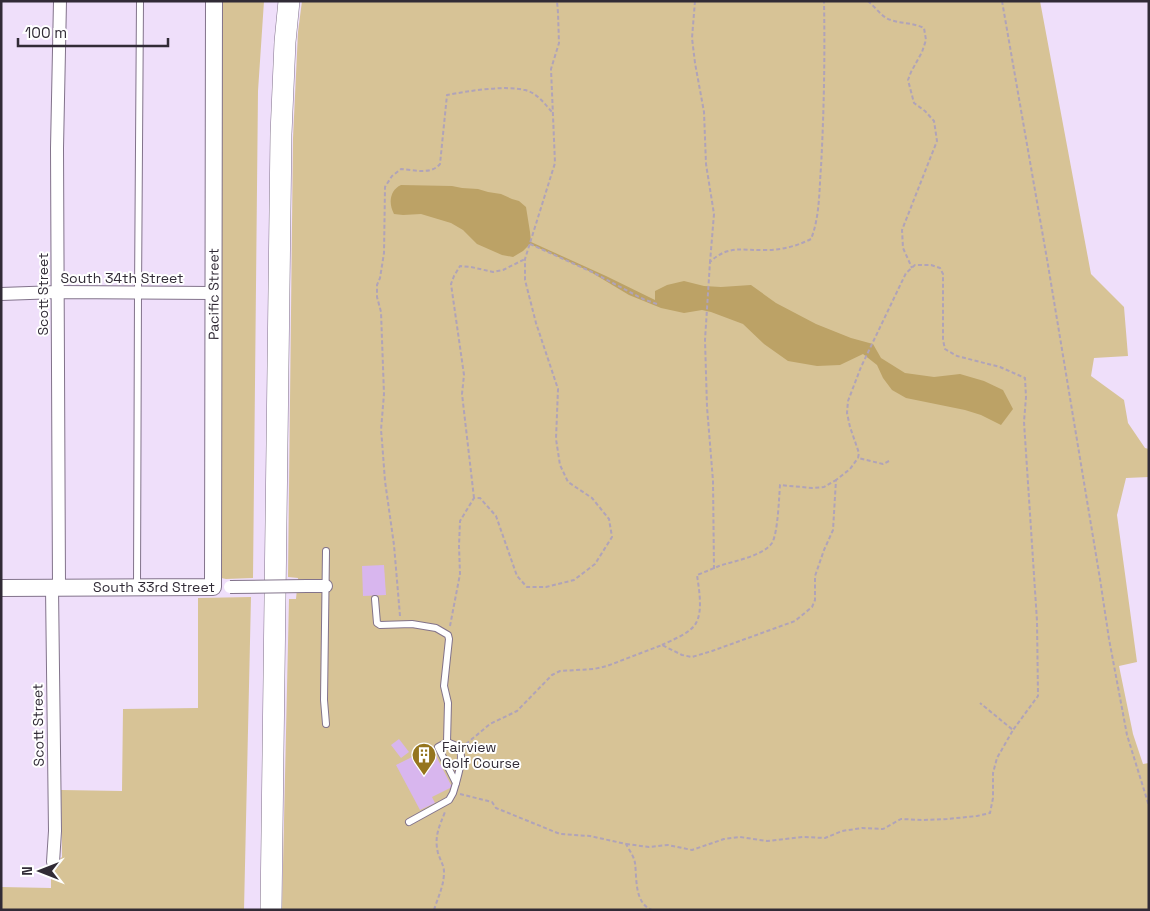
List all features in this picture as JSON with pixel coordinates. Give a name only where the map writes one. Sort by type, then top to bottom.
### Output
[{"type":"highway","points":[[257,910],[267,136],[274,1]]},
{"type":"highway","points":[[271,910],[282,134],[285,42],[289,1]]},
{"type":"street","name":"Scott Street","points":[[53,862],[55,831],[52,712],[55,587],[58,292],[57,148],[60,1]]},
{"type":"street","name":"Pacific Street","points":[[213,586],[214,1]]},
{"type":"street","name":"South 34th Street","points":[[1,294],[58,292],[213,293]]},
{"type":"street","name":"South 33rd Street","points":[[1,588],[326,586]]},
{"type":"lane","points":[[137,587],[140,1]]},
{"type":"lane","points":[[326,551],[324,700],[326,724]]},
{"type":"lane","points":[[375,600],[377,623],[380,625],[412,624],[436,628],[448,635],[444,686],[448,703],[447,742]]},
{"type":"lane","points":[[409,822],[449,800],[453,793],[456,784],[462,758],[462,752],[458,746],[447,742],[438,747],[456,784]]},
{"type":"path","points":[[474,498],[480,498],[496,516],[517,576],[527,586],[546,586],[574,580],[595,564],[612,537],[609,519],[592,498],[568,482],[560,465],[556,439],[558,389],[536,324],[525,280],[525,259],[555,163],[551,69],[559,43],[557,1]]},
{"type":"path","points":[[695,1],[692,38],[704,112],[706,164],[714,214],[705,340],[707,407],[713,481],[714,568]]},
{"type":"path","points":[[710,262],[717,255],[729,250],[787,248],[811,239],[815,228],[818,206],[821,155],[824,86],[824,1]]},
{"type":"path","points":[[868,1],[886,18],[924,28],[926,40],[908,80],[914,103],[934,121],[937,141],[902,230],[903,248],[912,268]]},
{"type":"path","points":[[1002,1],[1048,265],[1109,639],[1127,735],[1149,806]]},
{"type":"path","points":[[401,624],[381,430],[384,394],[377,285],[384,253],[385,187],[392,176],[401,169],[428,171],[436,169],[440,164],[447,95],[470,91],[526,90],[541,99],[552,113]]},
{"type":"path","points":[[530,244],[592,272],[643,300],[657,304]]},
{"type":"path","points":[[448,635],[460,574],[460,521],[474,498],[462,394],[464,375],[451,284],[460,266],[493,272],[503,270],[525,259]]},
{"type":"path","points":[[453,793],[492,802],[496,808],[560,834],[590,836],[649,847],[668,845],[692,850],[724,839],[740,837],[767,842],[803,837],[825,838],[842,831],[862,828],[883,829],[901,819],[947,819],[990,813],[993,798],[993,773],[997,758],[1038,696],[1037,621],[1024,422],[1025,378],[1000,367],[957,356],[945,349],[943,340],[943,274],[940,268],[931,265],[915,265],[906,273],[861,367],[847,407],[850,427],[859,453],[858,458],[850,469],[824,488],[780,485],[777,523],[772,542],[763,550],[743,559],[697,575],[700,606],[696,624],[683,635],[662,645],[607,666],[594,669],[560,671],[552,675],[518,711],[490,724],[460,750]]},
{"type":"path","points":[[858,458],[884,464],[889,461]]},
{"type":"path","points":[[662,645],[682,655],[692,657],[795,620],[812,607],[815,600],[815,576],[833,530],[836,480]]},
{"type":"path","points":[[980,703],[1014,730]]},
{"type":"path","points":[[434,910],[444,881],[443,863],[436,845],[437,833],[449,800]]},
{"type":"path","points":[[626,844],[635,861],[638,894],[646,908],[652,910]]},
{"type":"shaded area","points":[[218,1],[264,1],[258,91],[253,578],[221,578]]},
{"type":"shaded area","name":"Fairview Golf Course","points":[[302,1],[1040,1],[1091,274],[1124,307],[1128,356],[1094,358],[1091,376],[1124,400],[1128,423],[1145,448],[1149,449],[1149,477],[1126,478],[1117,515],[1137,662],[1119,666],[1133,734],[1143,764],[1149,763],[1149,910],[282,910],[289,599],[296,599],[298,578],[288,577],[293,138],[298,32]]},
{"type":"shaded area","points":[[401,185],[452,186],[478,189],[501,194],[519,201],[526,207],[531,242],[655,300],[655,291],[667,285],[684,281],[704,286],[751,285],[776,303],[816,324],[851,338],[873,344],[881,358],[905,373],[934,377],[960,374],[984,381],[1003,390],[1013,409],[1001,425],[981,415],[965,410],[906,398],[892,390],[883,378],[877,365],[863,354],[840,365],[817,366],[788,361],[764,344],[743,324],[702,310],[684,313],[661,308],[629,295],[589,271],[530,244],[513,257],[502,255],[477,244],[463,230],[451,223],[421,214],[394,214],[391,206],[391,197],[394,190]]},
{"type":"shaded area","points":[[251,597],[244,910],[1,910],[1,887],[51,888],[51,868],[62,857],[61,790],[122,791],[123,709],[198,708],[198,598]]},
{"type":"building","points":[[384,565],[386,595],[363,596],[362,566]]},
{"type":"building","points":[[399,739],[409,752],[401,758],[391,745]]},
{"type":"building","name":"Fairview Golf Course","points":[[424,751],[426,756],[434,752],[452,787],[432,797],[435,803],[420,810],[396,765]]},
{"type":"place","name":"Fairview Golf Course","points":[[424,776]]}]
